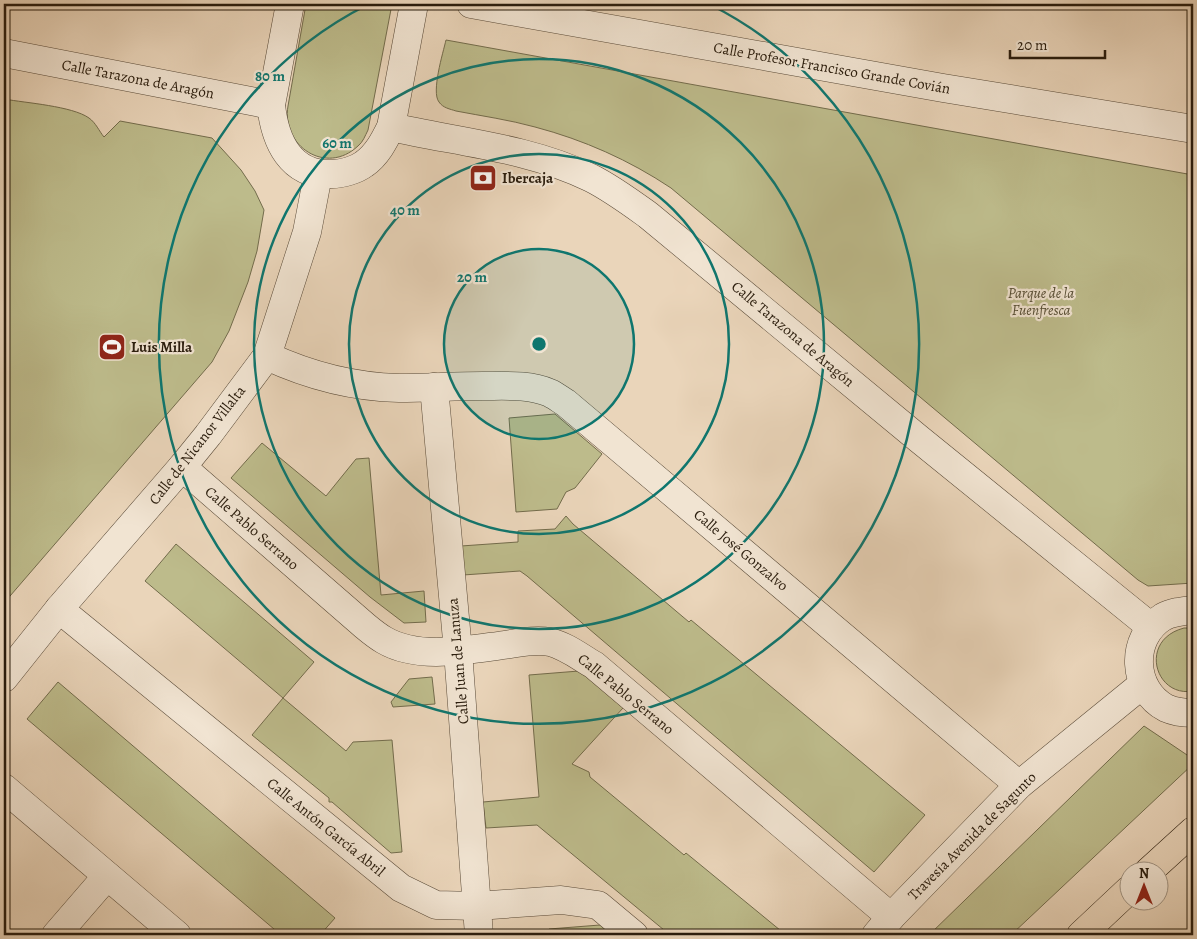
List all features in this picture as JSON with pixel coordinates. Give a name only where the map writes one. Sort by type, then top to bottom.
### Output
[{"type":"highway","points":[[1159,862],[1193,831]]},
{"type":"highway","points":[[1081,935],[1120,898]]},
{"type":"street","points":[[290,4],[272,105],[273,120],[278,137],[286,153],[296,164],[318,175],[350,171],[363,165],[382,145],[391,127],[414,4]]},
{"type":"street","name":"Calle Profesor Francisco Grande Covián","points":[[471,4],[944,88],[1193,129]]},
{"type":"street","name":"Calle Tarazona de Aragón","points":[[4,53],[272,105]]},
{"type":"street","name":"Calle Tarazona de Aragón","points":[[391,127],[525,154],[558,164],[591,178],[618,194],[656,221],[919,439],[1151,627]]},
{"type":"street","name":"Calle de Nicanor Villalta","points":[[4,678],[59,609],[182,467],[267,356],[307,232],[318,175]]},
{"type":"street","name":"Calle José Gonzalvo","points":[[267,356],[293,368],[322,377],[354,383],[397,388],[511,386],[550,393],[566,403],[1019,785]]},
{"type":"street","name":"Calle Juan de Lanuza","points":[[434,386],[458,651],[479,935]]},
{"type":"street","name":"Calle Pablo Serrano","points":[[182,467],[365,626],[385,640],[404,647],[428,652],[458,651],[534,641],[549,642],[573,653],[601,671],[884,926]]},
{"type":"street","name":"Calle Antón García Abril","points":[[59,609],[401,888],[436,904],[477,906],[560,900],[598,905],[634,935]]},
{"type":"street","points":[[1193,610],[1163,617],[1151,627],[1143,640],[1139,655],[1139,670],[1143,684],[1153,698],[1166,708],[1183,713],[1193,713]]},
{"type":"street","name":"Travesía Avenida de Sagunto","points":[[884,926],[1019,785],[1143,684]]},
{"type":"street","points":[[4,788],[177,935]]},
{"type":"street","points":[[56,935],[107,876]]},
{"type":"green space","points":[[306,4],[392,4],[368,130],[363,141],[358,146],[346,155],[333,158],[320,157],[308,152],[291,133],[288,120],[288,106]]},
{"type":"green space","name":"Parque de la Fuenfresca","points":[[446,40],[1193,175],[1193,583],[1148,586],[1138,580],[671,188],[639,168],[571,138],[506,120],[456,111],[442,106],[437,97],[436,90],[438,72]]},
{"type":"green space","name":"Luis Milla","points":[[4,99],[48,105],[81,114],[89,118],[96,125],[104,137],[120,121],[212,138],[241,170],[255,191],[264,210],[257,251],[248,282],[229,331],[212,362],[4,603]]},
{"type":"green space","points":[[555,414],[602,454],[575,488],[566,492],[557,509],[516,512],[509,418]]},
{"type":"green space","points":[[262,443],[326,496],[356,459],[369,458],[381,595],[424,591],[426,622],[404,623],[370,597],[231,478]]},
{"type":"green space","points":[[566,516],[689,622],[691,620],[925,815],[874,872],[527,576],[520,571],[463,575],[461,546],[518,542],[518,531],[555,529]]},
{"type":"green space","points":[[176,544],[314,662],[283,698],[145,581]]},
{"type":"green space","points":[[1184,628],[1193,628],[1193,691],[1180,691],[1169,686],[1161,677],[1157,667],[1157,655],[1161,644],[1170,634]]},
{"type":"green space","points":[[579,671],[623,708],[572,764],[589,772],[590,777],[684,855],[686,853],[786,935],[670,935],[537,825],[486,828],[483,802],[539,797],[529,675]]},
{"type":"green space","points":[[432,677],[435,704],[393,707],[391,702],[409,679]]},
{"type":"green space","points":[[58,682],[335,918],[320,935],[281,935],[27,719]]},
{"type":"green space","points":[[283,698],[346,751],[353,742],[392,740],[402,852],[391,853],[332,802],[329,802],[329,798],[252,735]]},
{"type":"green space","points":[[1144,726],[1193,759],[1193,764],[1011,935],[929,935]]},
{"type":"green space","points":[[600,925],[613,935],[550,935],[549,929]]},
{"type":"place","name":"Ibercaja","points":[[483,178]]},
{"type":"place","name":"Luis Milla","points":[[112,347]]}]
